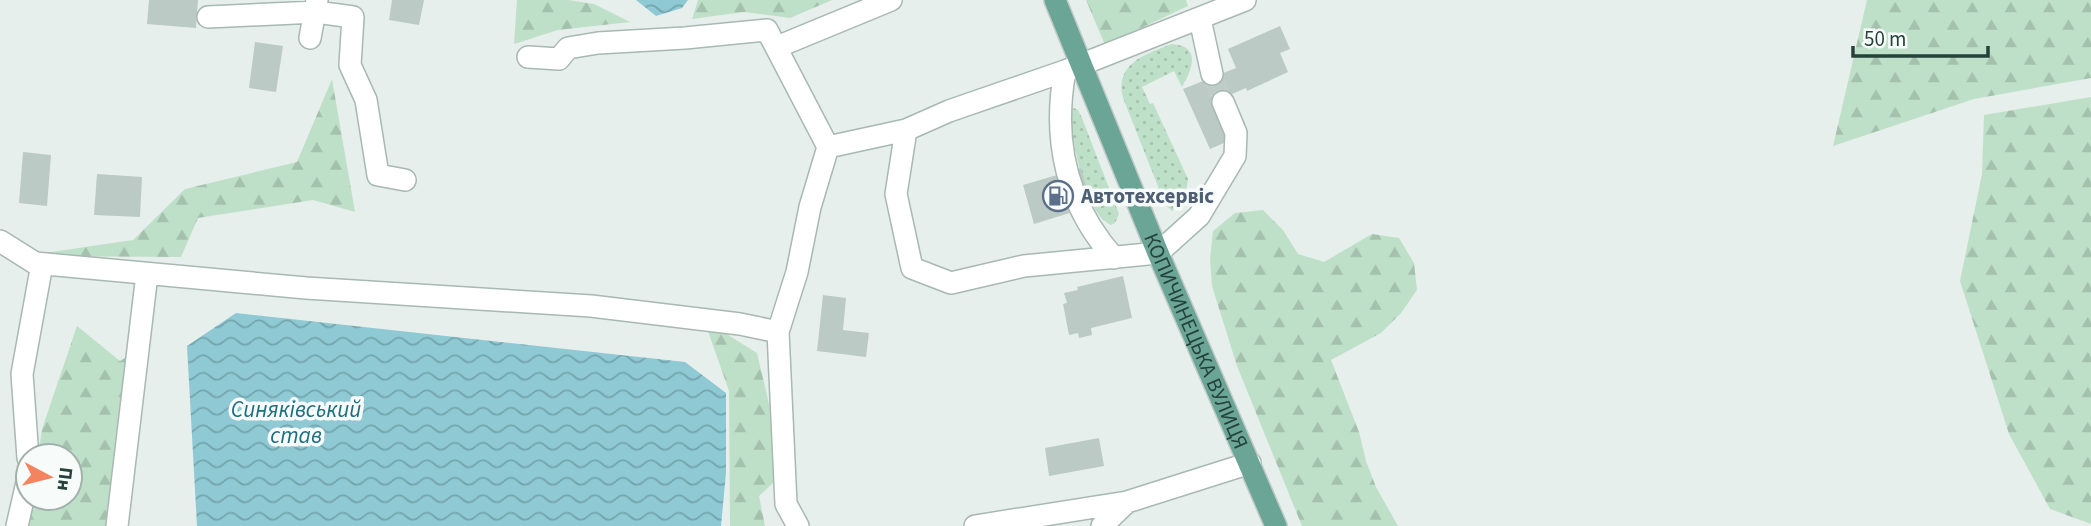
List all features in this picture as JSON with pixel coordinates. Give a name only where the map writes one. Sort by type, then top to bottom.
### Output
[{"type":"main road","name":"КОПИЧИНЕЦЬКА ВУЛИЦЯ","points":[[1055,0],[1073,68],[1158,253],[1276,526]]},
{"type":"street","points":[[777,47],[856,7],[891,0]]},
{"type":"street","points":[[828,147],[906,130],[949,111],[1073,68],[1245,0]]},
{"type":"street","points":[[310,38],[316,6]]},
{"type":"street","points":[[208,17],[316,6],[353,17],[350,65],[366,100],[378,175],[405,180]]},
{"type":"street","points":[[1200,19],[1212,74]]},
{"type":"street","points":[[528,57],[559,59],[568,48],[598,43],[767,30],[777,47],[828,147],[810,207],[797,272],[778,332],[786,504],[798,526]]},
{"type":"street","points":[[1073,68],[1061,92],[1060,125],[1064,164],[1083,215],[1114,258]]},
{"type":"street","points":[[906,130],[896,194],[912,268],[951,283],[1024,266],[1158,253],[1199,216],[1235,156],[1236,133],[1223,102]]},
{"type":"street","points":[[0,241],[35,263],[42,264],[306,288],[591,306],[740,324],[778,332]]},
{"type":"street","points":[[27,442],[22,374],[42,264]]},
{"type":"street","points":[[117,526],[148,274]]},
{"type":"street","points":[[975,526],[1018,523],[1126,502],[1250,463]]},
{"type":"street","points":[[1102,526],[1126,502]]},
{"type":"green space","points":[[517,0],[568,0],[594,4],[630,22],[558,30],[514,44]]},
{"type":"green space","points":[[698,0],[832,0],[790,18],[744,12],[692,19]]},
{"type":"green space","points":[[1086,0],[1186,0],[1188,6],[1105,45]]},
{"type":"green space","points":[[1867,0],[2091,0],[2091,78],[1974,99],[1833,146]]},
{"type":"green space","points":[[1172,44],[1188,49],[1191,54],[1191,66],[1182,87],[1174,71],[1142,87],[1150,104],[1153,103],[1188,179],[1179,205],[1172,211],[1165,204],[1123,98],[1121,86],[1123,76],[1134,62]]},
{"type":"green space","points":[[332,79],[355,212],[313,200],[198,218],[181,257],[24,256],[133,240],[185,189],[297,162]]},
{"type":"green space","points":[[2091,97],[2091,524],[2050,509],[2009,434],[1960,281],[1982,174],[1984,115]]},
{"type":"green space","points":[[1074,108],[1082,118],[1119,214],[1111,225],[1093,206],[1087,192],[1069,116]]},
{"type":"green space","points":[[1263,210],[1283,230],[1298,254],[1324,262],[1372,234],[1399,238],[1414,263],[1417,290],[1401,313],[1381,333],[1331,360],[1359,432],[1376,487],[1398,526],[1302,526],[1237,366],[1212,286],[1210,259],[1213,231],[1235,213]]},
{"type":"green space","points":[[704,320],[757,353],[785,472],[759,496],[765,526],[730,526],[729,391]]},
{"type":"green space","points":[[77,326],[120,361],[138,350],[117,526],[28,526],[30,512],[84,512],[84,442],[40,442],[42,429]]},
{"type":"water","points":[[636,0],[688,0],[682,8],[656,16]]},
{"type":"water","name":"Синяківський став","points":[[236,313],[685,362],[726,393],[726,473],[721,526],[197,526],[187,346]]},
{"type":"building","points":[[149,0],[198,0],[196,28],[147,24]]},
{"type":"building","points":[[392,0],[424,0],[419,25],[389,20]]},
{"type":"building","points":[[1280,26],[1290,49],[1280,53],[1288,72],[1247,91],[1246,88],[1216,101],[1233,139],[1210,149],[1183,89],[1236,68],[1228,49]]},
{"type":"building","points":[[255,42],[283,46],[276,92],[249,88]]},
{"type":"building","points":[[23,152],[51,155],[47,206],[19,203]]},
{"type":"building","name":"Автотехсервіс","points":[[1081,168],[1092,206],[1034,224],[1023,185]]},
{"type":"building","points":[[97,174],[142,177],[140,217],[94,215]]},
{"type":"building","points":[[1123,276],[1132,318],[1091,328],[1092,335],[1079,338],[1078,333],[1069,335],[1063,304],[1067,303],[1064,293],[1078,290],[1077,287]]},
{"type":"building","points":[[823,295],[846,298],[843,330],[869,333],[866,357],[817,351]]},
{"type":"building","points":[[1099,438],[1104,466],[1049,476],[1045,448]]},
{"type":"tunnel","points":[[1212,74],[1223,102]]},
{"type":"place","name":"Автотехсервіс","points":[[1058,196]]}]
